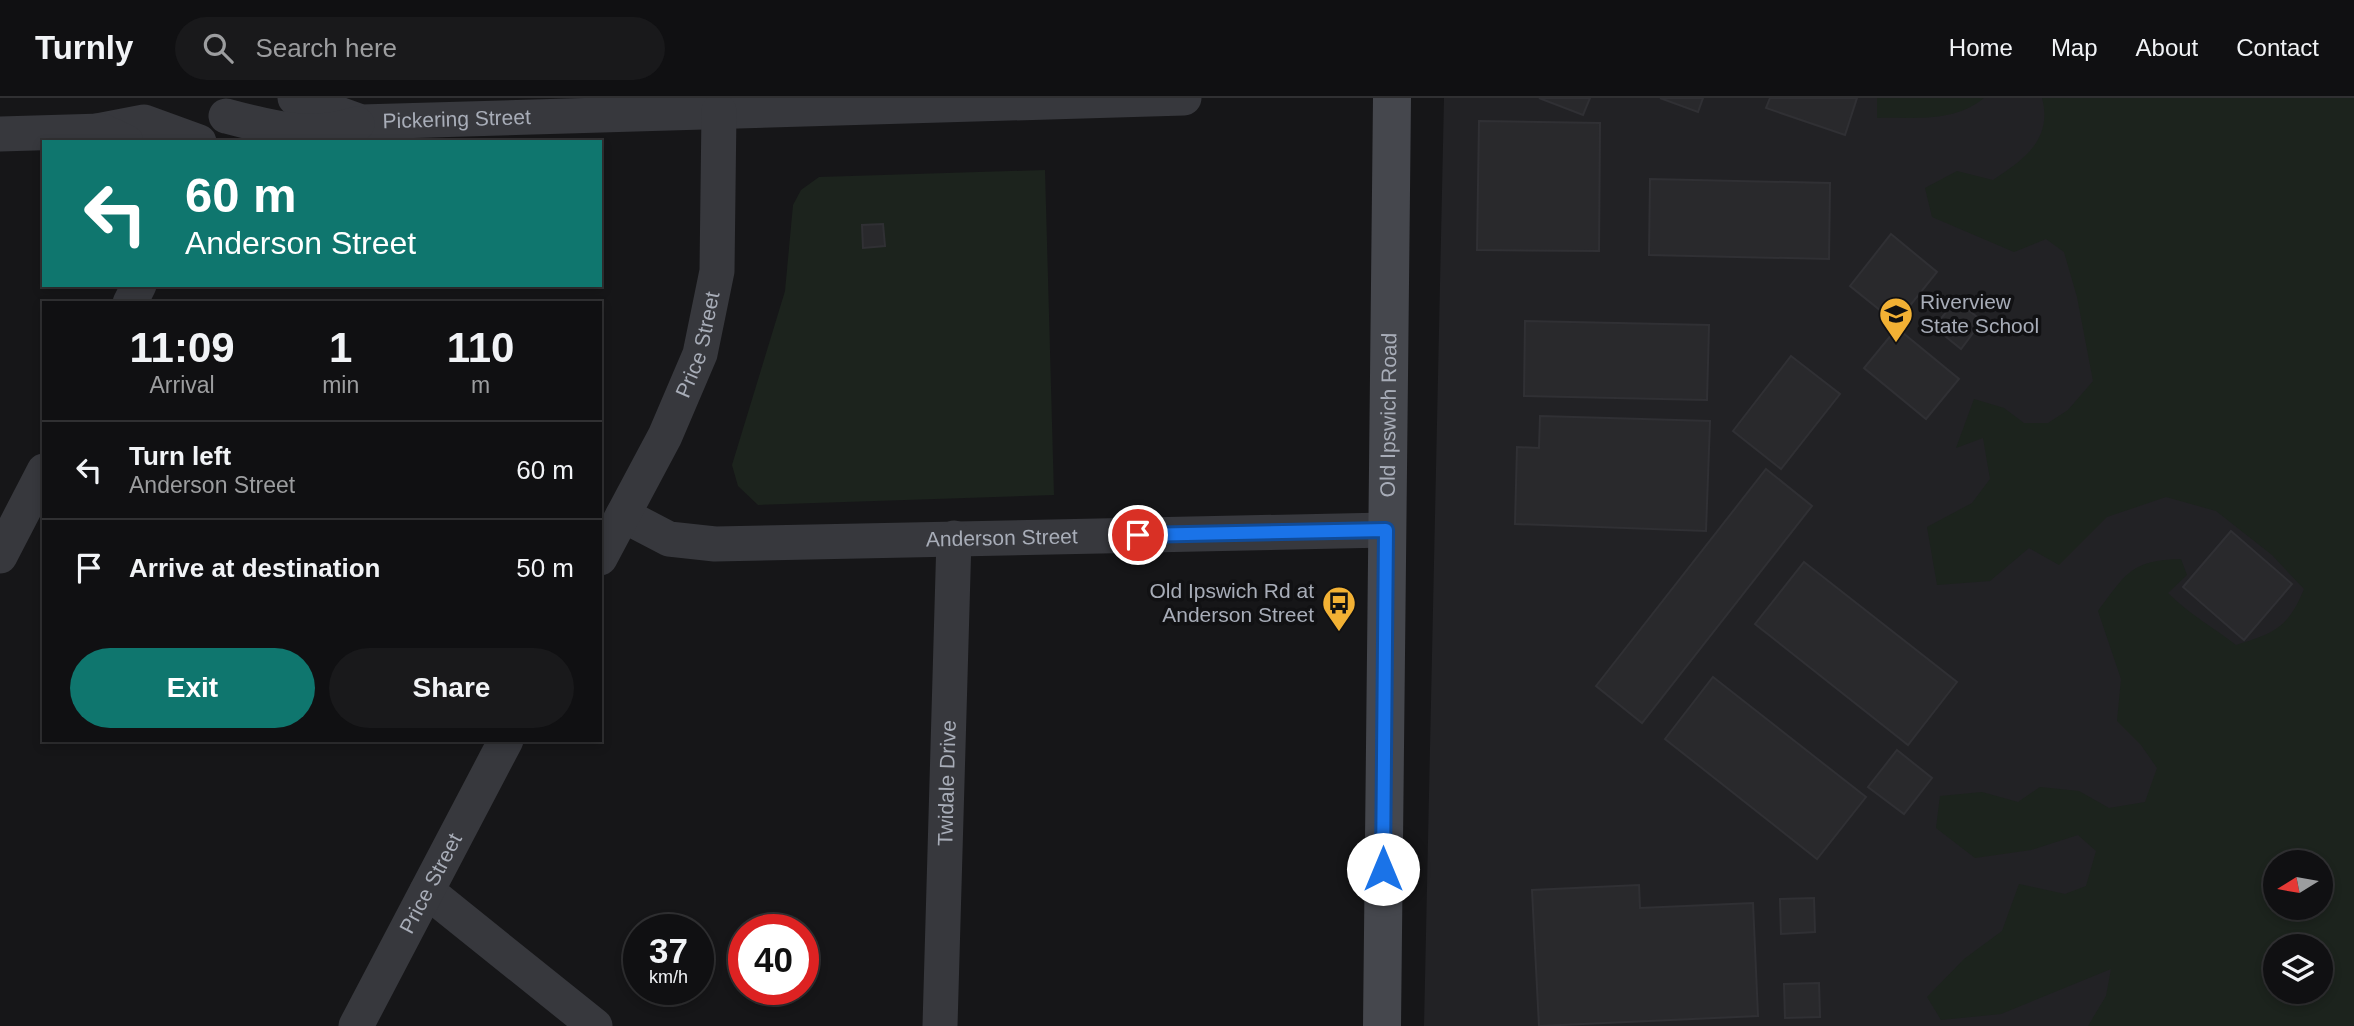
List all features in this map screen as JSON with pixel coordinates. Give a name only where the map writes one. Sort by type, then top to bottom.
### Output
[{"type":"street","name":"Pickering Street","points":[[295,98],[360,122]]},
{"type":"street","name":"Pickering Street","points":[[225,119],[301,132],[333,131],[360,122],[1184,98]]},
{"type":"street","name":"Old Ipswich Road","points":[[1382,1026],[1392,98]]},
{"type":"street","name":"Price Street","points":[[602,554],[665,436],[700,354],[717,271],[719,111]]},
{"type":"street","points":[[92,132],[144,122],[194,140]]},
{"type":"street","points":[[0,134],[92,132],[111,133],[123,140]]},
{"type":"street","points":[[0,556],[42,475]]},
{"type":"street","name":"Anderson Street","points":[[623,515],[669,539],[715,544],[1386,530]]},
{"type":"street","name":"Twidale Drive","points":[[940,1026],[954,538]]},
{"type":"street","name":"Price Street","points":[[356,1026],[505,742]]},
{"type":"street","points":[[427,891],[595,1026]]},
{"type":"shaded area","name":"Riverview State School","points":[[1444,98],[2354,98],[2354,1026],[1424,1026]]},
{"type":"shaded area","points":[[1877,98],[1984,98],[1960,112],[1947,115],[1877,118]]},
{"type":"shaded area","points":[[2042,98],[2354,98],[2354,1026],[2088,1026],[2106,996],[2111,969],[2001,1014],[1941,1020],[1927,997],[1964,959],[2002,931],[2019,884],[2065,894],[2086,886],[2096,851],[2078,835],[2031,850],[1975,858],[1936,828],[1940,796],[1982,792],[2018,802],[2040,787],[2079,791],[2109,808],[2145,802],[2157,768],[2141,745],[2117,721],[2121,679],[2098,611],[2123,579],[2140,566],[2151,562],[2181,559],[2187,575],[2168,593],[2236,645],[2261,637],[2279,627],[2292,613],[2304,589],[2272,555],[2216,511],[2166,497],[2107,517],[2059,565],[2029,548],[1990,581],[1937,585],[1927,527],[1972,503],[1990,479],[1983,438],[1956,448],[1974,399],[2004,408],[2024,423],[2048,423],[2068,410],[2093,381],[2077,297],[2064,252],[2046,239],[2014,252],[1932,217],[1925,188],[1957,171],[1993,180],[2025,156],[2040,137],[2043,125]]},
{"type":"shaded area","points":[[1045,170],[1054,495],[758,505],[738,486],[732,465],[785,291],[793,205],[801,190],[819,177]]},
{"type":"building","points":[[1539,98],[1590,98],[1583,115]]},
{"type":"building","points":[[1660,98],[1703,98],[1698,112]]},
{"type":"building","points":[[1770,98],[1857,98],[1845,135],[1766,108]]},
{"type":"building","points":[[1479,121],[1600,123],[1599,251],[1477,250]]},
{"type":"building","points":[[1650,179],[1830,183],[1829,259],[1649,255]]},
{"type":"building","points":[[883,224],[885,246],[863,248],[862,225]]},
{"type":"building","points":[[1891,234],[1937,272],[1896,323],[1850,286]]},
{"type":"building","points":[[1956,300],[1982,321],[1961,349],[1934,327]]},
{"type":"building","points":[[1525,321],[1709,325],[1707,400],[1524,396]]},
{"type":"building","points":[[1897,328],[1959,379],[1926,419],[1864,368]]},
{"type":"building","points":[[1791,356],[1840,394],[1781,469],[1733,431]]},
{"type":"building","points":[[1540,416],[1710,421],[1706,531],[1515,524],[1517,447],[1539,448]]},
{"type":"building","points":[[1766,469],[1812,506],[1642,723],[1596,686]]},
{"type":"building","points":[[2231,531],[2292,584],[2244,640],[2183,587]]},
{"type":"building","points":[[1804,562],[1957,682],[1908,745],[1755,624]]},
{"type":"building","points":[[1713,677],[1866,797],[1817,859],[1665,739]]},
{"type":"building","points":[[1897,750],[1932,778],[1904,814],[1868,787]]},
{"type":"building","points":[[1639,885],[1640,908],[1753,903],[1758,1016],[1539,1026],[1532,890]]},
{"type":"building","points":[[1814,898],[1815,932],[1781,934],[1780,899]]},
{"type":"building","points":[[1819,983],[1820,1017],[1785,1018],[1784,984]]},
{"type":"place","name":"Riverview State School","points":[[1896,344]]},
{"type":"place","name":"Old Ipswich Rd at Anderson Street","points":[[1339,633]]},
{"type":"route","points":[[1138,535],[1386,530],[1383,869]]}]
